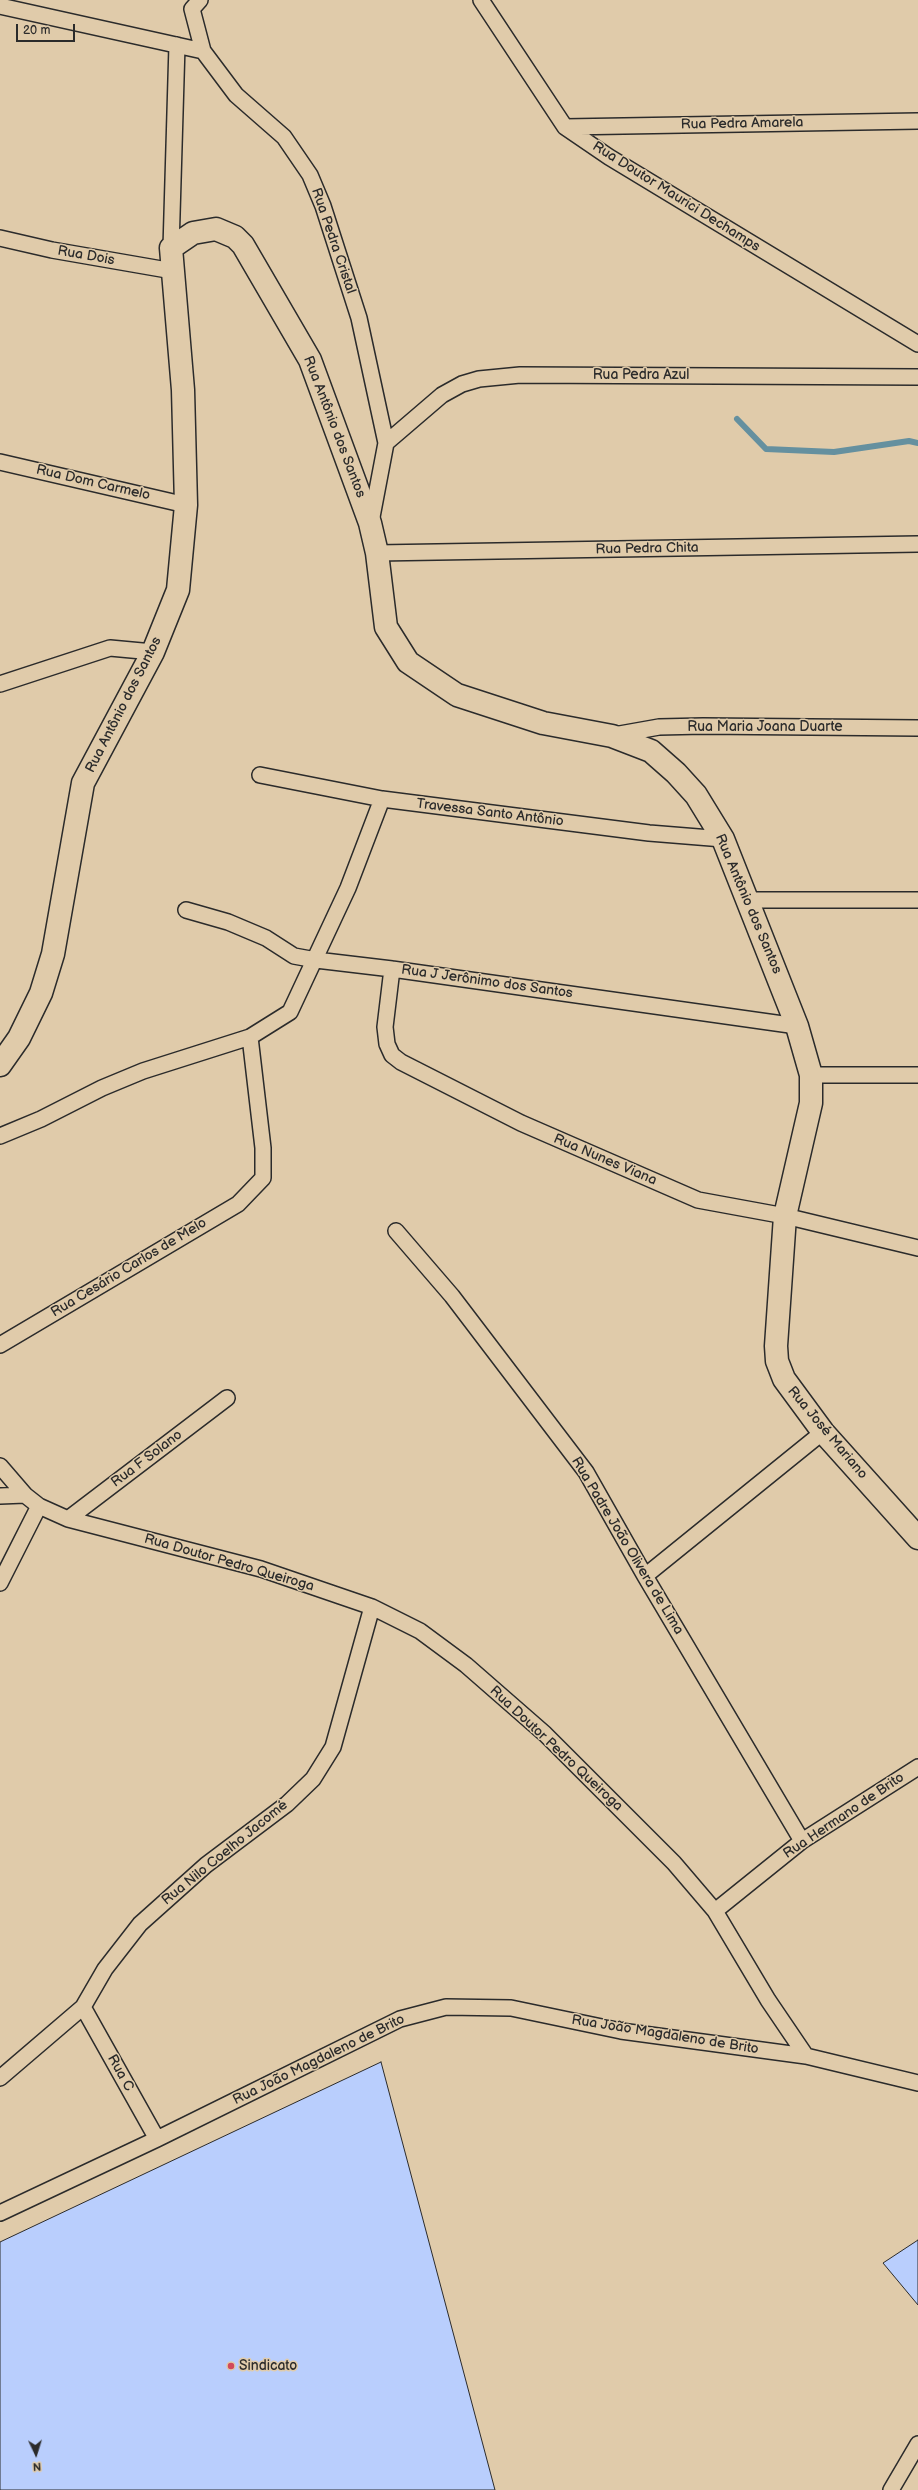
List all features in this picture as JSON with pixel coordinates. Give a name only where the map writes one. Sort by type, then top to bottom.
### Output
[{"type":"street","name":"Rua Doutor Maurici Dechamps","points":[[481,0],[566,127],[609,157],[918,344]]},
{"type":"street","name":"Rua Pedra Cristal","points":[[193,3],[203,50],[236,95],[284,137],[310,175],[323,206],[359,318],[386,443],[370,523]]},
{"type":"street","points":[[0,6],[203,50]]},
{"type":"street","points":[[171,248],[177,45]]},
{"type":"street","name":"Rua Pedra Amarela","points":[[566,127],[918,121]]},
{"type":"street","name":"Rua Antônio dos Santos","points":[[0,1065],[19,1038],[40,993],[53,954],[83,783],[154,652],[178,590],[186,505],[183,390],[171,248],[193,233],[205,230],[216,230],[235,237],[243,245],[310,360],[370,523],[377,553],[386,627],[408,662],[456,695],[543,723],[612,736],[651,751],[676,773],[696,795],[723,839],[798,1026],[811,1075],[811,1103],[785,1216]]},
{"type":"street","name":"Rua Dois","points":[[0,238],[52,250],[173,271]]},
{"type":"street","name":"Rua Pedra Azul","points":[[386,443],[442,395],[462,384],[479,379],[520,374],[918,376]]},
{"type":"street","name":"Rua Dom Carmelo","points":[[0,462],[186,505]]},
{"type":"street","name":"Rua Pedra Chita","points":[[377,553],[918,544]]},
{"type":"street","points":[[0,684],[110,648],[154,652]]},
{"type":"street","name":"Rua Maria Joana Duarte","points":[[612,736],[660,727],[918,728]]},
{"type":"street","name":"Travessa Santo Antônio","points":[[260,775],[382,799],[649,833],[723,839]]},
{"type":"street","points":[[0,1136],[41,1120],[102,1088],[143,1071],[250,1037],[290,1012],[316,960],[348,888],[382,799]]},
{"type":"street","points":[[748,900],[918,900]]},
{"type":"street","name":"Rua J Jerônimo dos Santos","points":[[186,910],[228,922],[266,938],[294,956],[798,1026]]},
{"type":"street","name":"Rua Nunes Viana","points":[[392,969],[385,1027],[389,1050],[392,1055],[401,1062],[521,1124],[698,1200],[785,1216],[918,1248]]},
{"type":"street","name":"Rua Cesário Carlos de Melo","points":[[0,1345],[238,1204],[264,1178],[250,1037]]},
{"type":"street","points":[[811,1075],[918,1075]]},
{"type":"street","name":"Rua José Mariano","points":[[785,1216],[776,1346],[777,1360],[784,1380],[823,1432],[918,1538]]},
{"type":"street","name":"Rua Padre João Olivera de Lima","points":[[396,1231],[452,1296],[586,1472],[645,1576],[802,1841]]},
{"type":"street","name":"Rua F Solano","points":[[68,1519],[227,1398]]},
{"type":"street","points":[[645,1576],[823,1432]]},
{"type":"street","name":"Rua Doutor Pedro Queiroga","points":[[0,1466],[26,1495],[39,1506],[68,1519],[261,1569],[372,1607],[426,1635],[466,1665],[545,1734],[674,1863],[715,1911],[768,2000],[806,2056]]},
{"type":"street","points":[[0,1496],[26,1495]]},
{"type":"street","points":[[0,1583],[39,1506]]},
{"type":"street","name":"Rua Nilo Coelho Jacomé","points":[[0,2078],[20,2063],[83,2007],[105,1969],[140,1924],[206,1865],[287,1804],[313,1779],[333,1747],[372,1607]]},
{"type":"street","name":"Rua Hermano de Brito","points":[[715,1911],[802,1841],[918,1767]]},
{"type":"street","name":"Rua João Magdaleno de Brito","points":[[0,2212],[157,2139],[400,2019],[446,2006],[511,2008],[621,2031],[806,2056],[918,2082]]},
{"type":"street","name":"Rua C","points":[[83,2007],[157,2139]]},
{"type":"street","points":[[891,2490],[918,2444]]},
{"type":"building","name":"Sindicato","points":[[381,2062],[495,2490],[0,2490],[0,2242]]},
{"type":"building","points":[[918,2240],[918,2305],[883,2263]]},
{"type":"waterway","points":[[737,419],[766,449],[834,452],[909,441],[918,443]]},
{"type":"place","name":"Sindicato","points":[[231,2366]]}]
